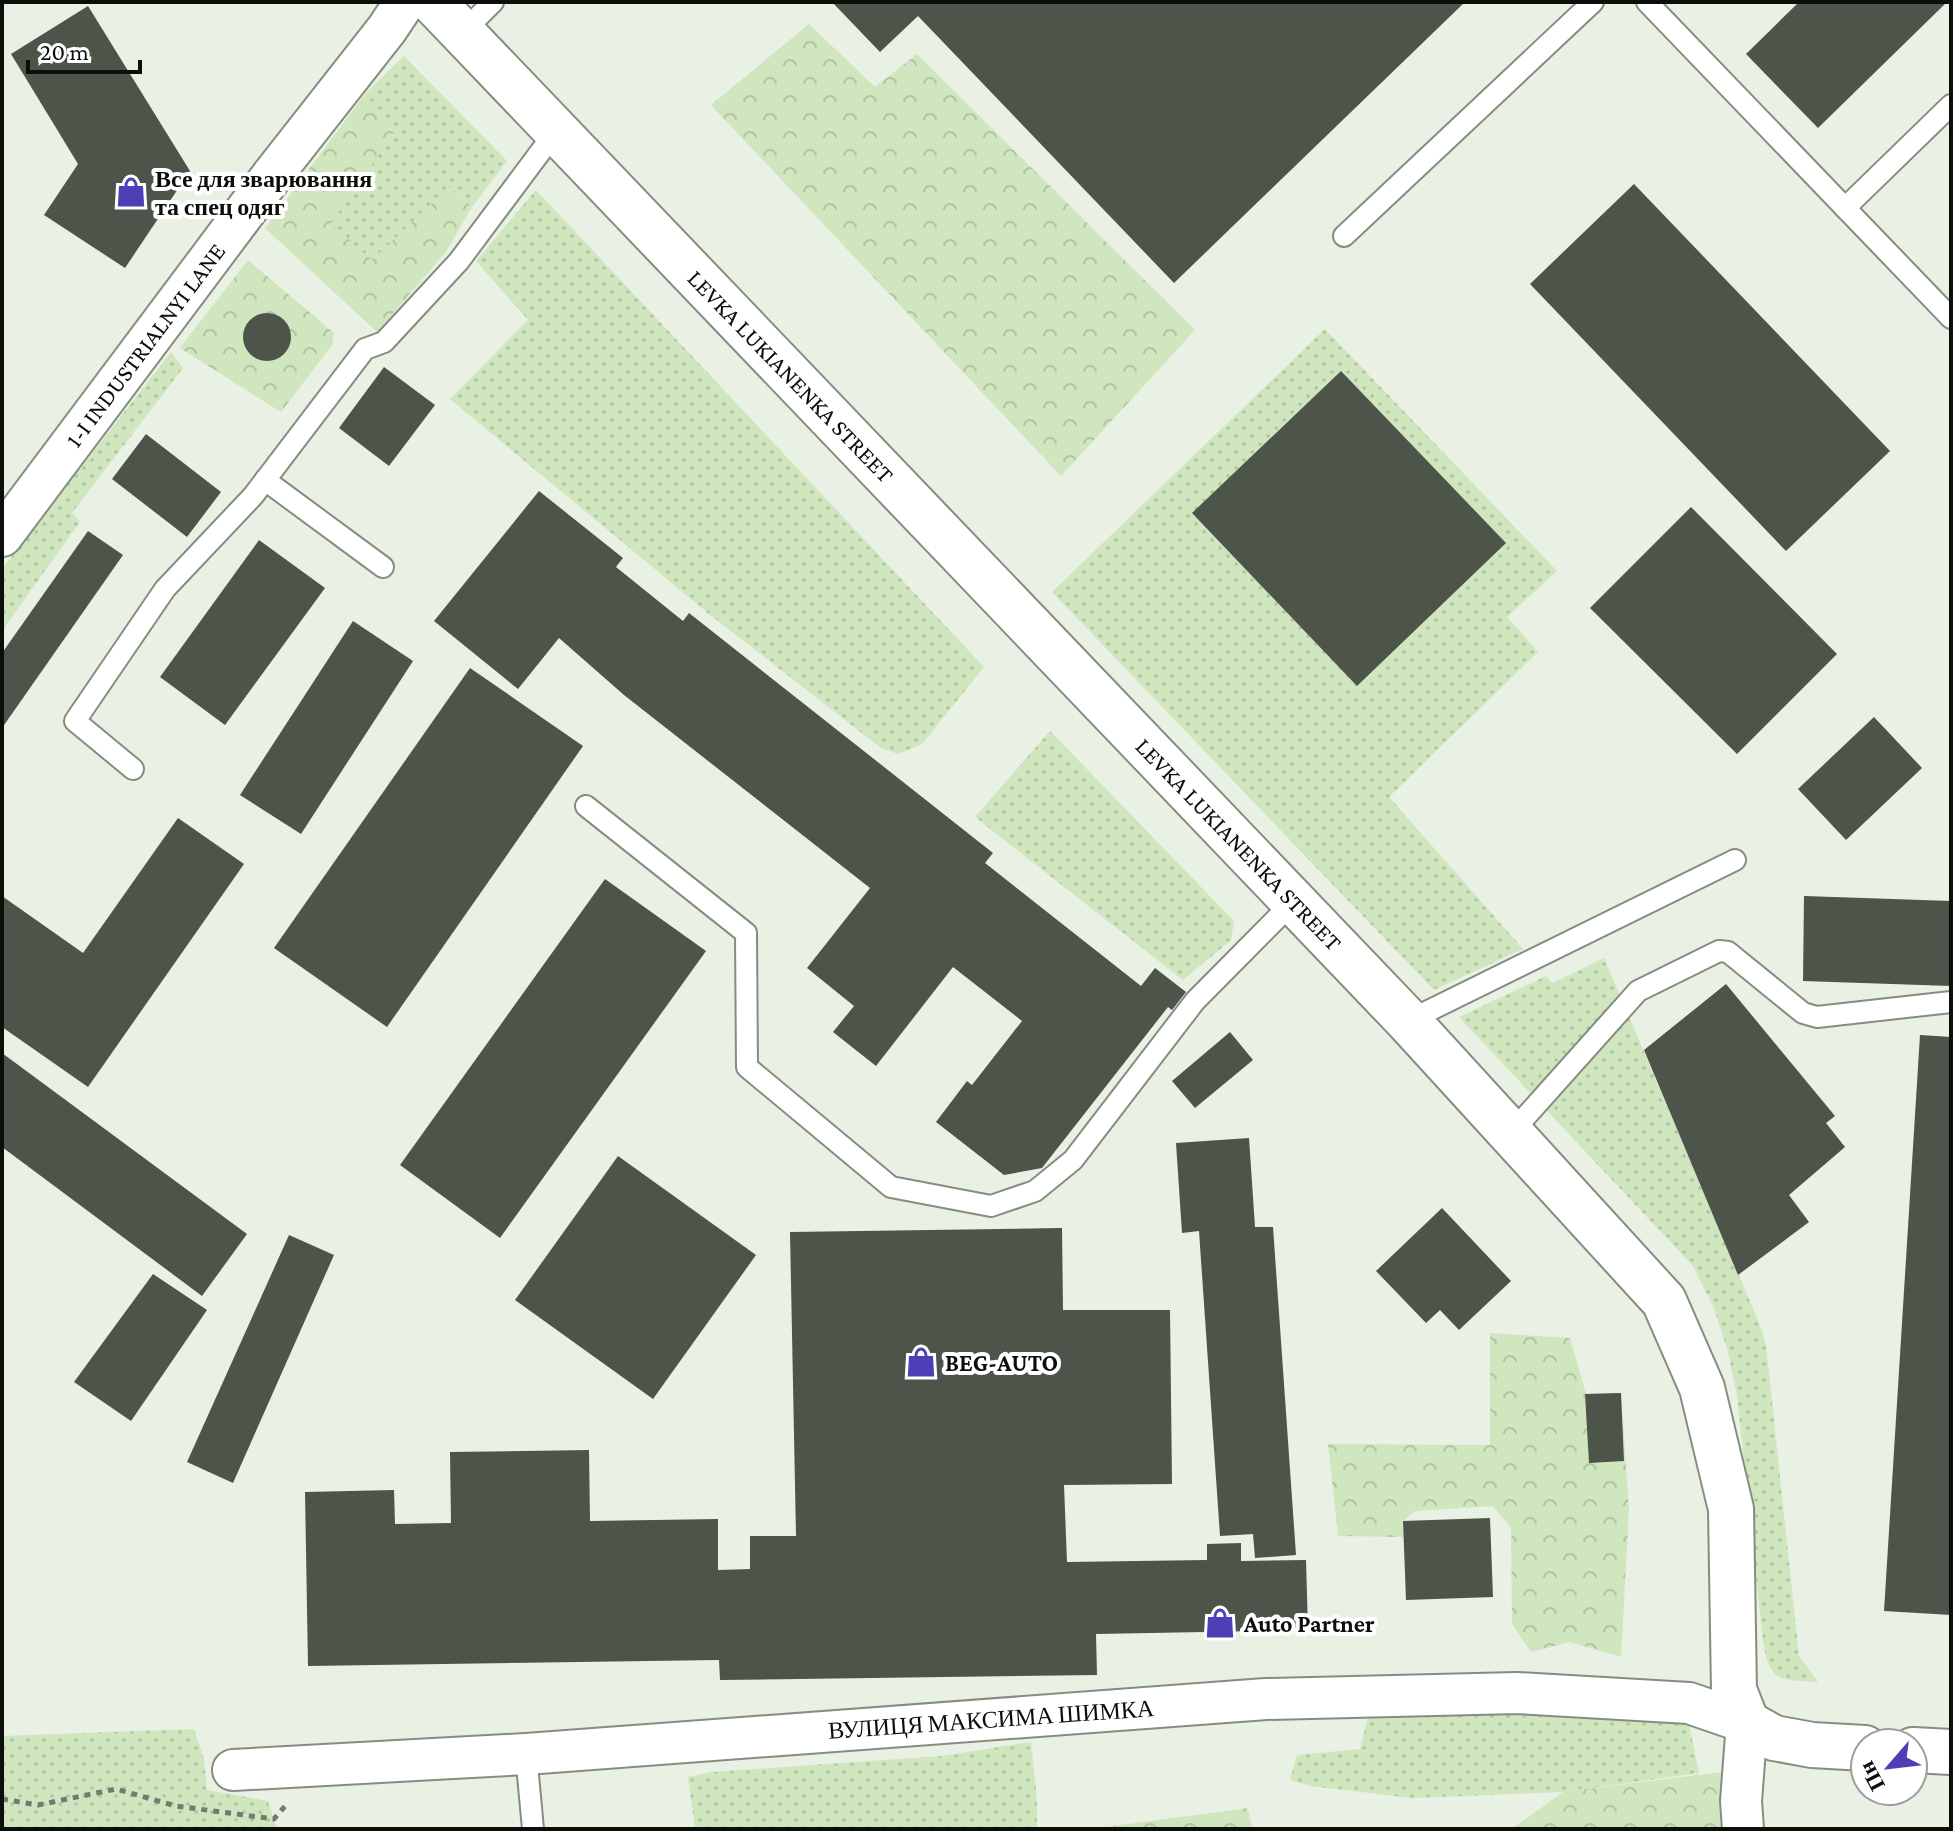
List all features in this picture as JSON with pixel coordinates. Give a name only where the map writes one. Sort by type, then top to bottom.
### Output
[{"type":"main road","name":"LEVKA LUKIANENKA STREET","points":[[448,17],[1408,1021],[1664,1301],[1702,1388],[1731,1509],[1734,1690],[1747,1723]]},
{"type":"main road","points":[[1747,1723],[1774,1738],[1849,1747]]},
{"type":"main road","points":[[1929,1751],[1951,1752]]},
{"type":"street","name":"1-I INDUSTRIALNYI LANE","points":[[2,536],[405,2]]},
{"type":"street","name":"ВУЛИЦЯ МАКСИМА ШИМКА","points":[[233,1770],[526,1754],[1235,1701],[1313,1698],[1517,1693],[1689,1703],[1747,1723]]},
{"type":"street","name":"LEVKA LUKIANENKA STREET","points":[[1743,1829],[1741,1801],[1747,1723]]},
{"type":"lane","points":[[448,17],[493,2]]},
{"type":"lane","points":[[1344,236],[1593,2]]},
{"type":"lane","points":[[1647,2],[1951,318]]},
{"type":"lane","points":[[1845,208],[1951,105]]},
{"type":"lane","points":[[133,769],[75,721],[165,589],[253,496],[365,349],[384,342],[459,261],[556,131]]},
{"type":"lane","points":[[265,480],[383,567]]},
{"type":"lane","points":[[586,806],[746,933],[747,1067],[891,1187],[991,1206],[1035,1191],[1073,1160],[1195,1001],[1294,901]]},
{"type":"lane","points":[[1408,1021],[1735,860]]},
{"type":"lane","points":[[1511,1133],[1638,991],[1719,951],[1728,952],[1803,1013],[1817,1017],[1951,1002]]},
{"type":"lane","points":[[526,1754],[533,1829]]},
{"type":"path","points":[[2,1799],[38,1805],[116,1789],[176,1806],[274,1819],[318,1765]]},
{"type":"green space","points":[[809,24],[875,87],[917,54],[1195,330],[1061,476],[711,105]]},
{"type":"green space","points":[[404,56],[507,161],[472,207],[450,186],[372,261],[330,223],[395,131],[365,94]]},
{"type":"green space","points":[[365,94],[396,130],[331,223],[372,260],[450,186],[472,207],[446,252],[377,332],[265,228]]},
{"type":"green space","points":[[536,190],[984,667],[922,744],[898,754],[881,748],[709,614],[450,399],[528,320],[476,261]]},
{"type":"green space","points":[[248,260],[334,333],[332,345],[281,412],[180,348]]},
{"type":"green space","points":[[1325,329],[1557,571],[1507,617],[1538,652],[1389,797],[1523,949],[1434,990],[1052,592]]},
{"type":"green space","points":[[171,352],[183,368],[72,513],[80,522],[2,631],[2,569]]},
{"type":"green space","points":[[1050,731],[1234,921],[1231,940],[1183,980],[975,817]]},
{"type":"green space","points":[[1604,958],[1766,1345],[1799,1656],[1818,1682],[1779,1677],[1769,1665],[1763,1642],[1737,1395],[1714,1308],[1693,1266],[1459,1017],[1546,976],[1553,983]]},
{"type":"green space","points":[[1490,1333],[1570,1338],[1586,1394],[1621,1393],[1629,1510],[1621,1657],[1570,1642],[1531,1652],[1512,1624],[1511,1528],[1493,1506],[1415,1511],[1403,1521],[1403,1537],[1338,1536],[1328,1444],[1490,1445]]},
{"type":"green space","points":[[1467,1714],[1688,1719],[1699,1773],[1563,1792],[1412,1798],[1310,1786],[1290,1780],[1297,1755],[1360,1749],[1368,1716]]},
{"type":"green space","points":[[194,1729],[204,1759],[207,1790],[268,1801],[277,1829],[2,1829],[2,1736]]},
{"type":"green space","points":[[1031,1742],[1037,1829],[695,1829],[688,1777],[712,1772],[942,1756]]},
{"type":"green space","points":[[1730,1771],[1730,1829],[1512,1829],[1563,1792]]},
{"type":"green space","points":[[1248,1808],[1252,1829],[1091,1829]]},
{"type":"building","points":[[832,2],[1465,2],[1174,283],[918,16],[880,52]]},
{"type":"building","points":[[1799,2],[1947,2],[1818,128],[1746,54]]},
{"type":"building","points":[[88,6],[190,171],[125,268],[44,215],[78,164],[11,54]]},
{"type":"building","points":[[1634,184],[1890,451],[1786,551],[1530,284]]},
{"type":"building","points":[[267,313],[284,320],[291,337],[284,354],[267,361],[250,354],[243,337],[250,320]]},
{"type":"building","points":[[384,367],[435,405],[389,466],[339,428]]},
{"type":"building","points":[[1341,371],[1506,543],[1357,686],[1192,513]]},
{"type":"building","points":[[146,434],[221,492],[187,537],[112,479]]},
{"type":"building","points":[[539,491],[623,558],[616,567],[683,621],[689,613],[993,853],[985,863],[1141,986],[1155,968],[1186,992],[1172,1010],[1168,1007],[1042,1168],[1004,1175],[936,1122],[967,1081],[972,1085],[1022,1021],[953,967],[876,1066],[833,1032],[854,1006],[807,968],[870,888],[624,695],[559,638],[518,689],[434,621]]},
{"type":"building","points":[[1691,507],[1837,654],[1737,754],[1590,608]]},
{"type":"building","points":[[88,531],[123,555],[2,728],[2,653]]},
{"type":"building","points":[[259,540],[325,588],[225,725],[160,677]]},
{"type":"building","points":[[353,621],[413,661],[301,834],[240,795]]},
{"type":"building","points":[[470,668],[583,746],[387,1027],[274,948]]},
{"type":"building","points":[[1874,717],[1922,768],[1846,840],[1798,789]]},
{"type":"building","points":[[178,818],[244,864],[88,1087],[2,1027],[2,896],[83,953]]},
{"type":"building","points":[[605,879],[706,951],[500,1238],[400,1165]]},
{"type":"building","points":[[1804,896],[1951,901],[1951,986],[1803,981]]},
{"type":"building","points":[[1726,984],[1835,1116],[1826,1123],[1845,1147],[1789,1195],[1809,1222],[1738,1275],[1644,1050]]},
{"type":"building","points":[[1230,1032],[1253,1060],[1195,1108],[1172,1081]]},
{"type":"building","points":[[1920,1035],[1951,1037],[1951,1615],[1884,1611]]},
{"type":"building","points":[[2,1053],[247,1234],[202,1296],[2,1147]]},
{"type":"building","points":[[1249,1138],[1255,1227],[1273,1227],[1296,1555],[1255,1558],[1253,1534],[1220,1536],[1199,1231],[1182,1233],[1176,1143]]},
{"type":"building","points":[[618,1156],[756,1255],[653,1399],[515,1300]]},
{"type":"building","points":[[1442,1208],[1511,1281],[1459,1330],[1440,1310],[1426,1323],[1376,1271]]},
{"type":"building","points":[[1062,1228],[1063,1310],[1170,1310],[1172,1484],[1064,1485],[1067,1562],[1207,1560],[1207,1544],[1241,1543],[1241,1561],[1306,1560],[1308,1630],[1096,1634],[1097,1675],[720,1680],[719,1660],[308,1666],[305,1492],[394,1490],[395,1524],[451,1523],[450,1452],[589,1450],[590,1521],[718,1519],[718,1570],[750,1569],[750,1536],[796,1536],[790,1232]]},
{"type":"building","points":[[289,1235],[334,1255],[233,1483],[187,1462]]},
{"type":"building","points":[[153,1274],[207,1310],[131,1421],[74,1382]]},
{"type":"building","points":[[1621,1393],[1624,1461],[1589,1463],[1585,1394]]},
{"type":"building","points":[[1490,1518],[1493,1597],[1406,1600],[1403,1521]]},
{"type":"place","name":"Все для зварювання та спец одяг","points":[[131,192]]},
{"type":"place","name":"BEG-AUTO","points":[[921,1362]]},
{"type":"place","name":"Auto Partner","points":[[1220,1623]]}]
